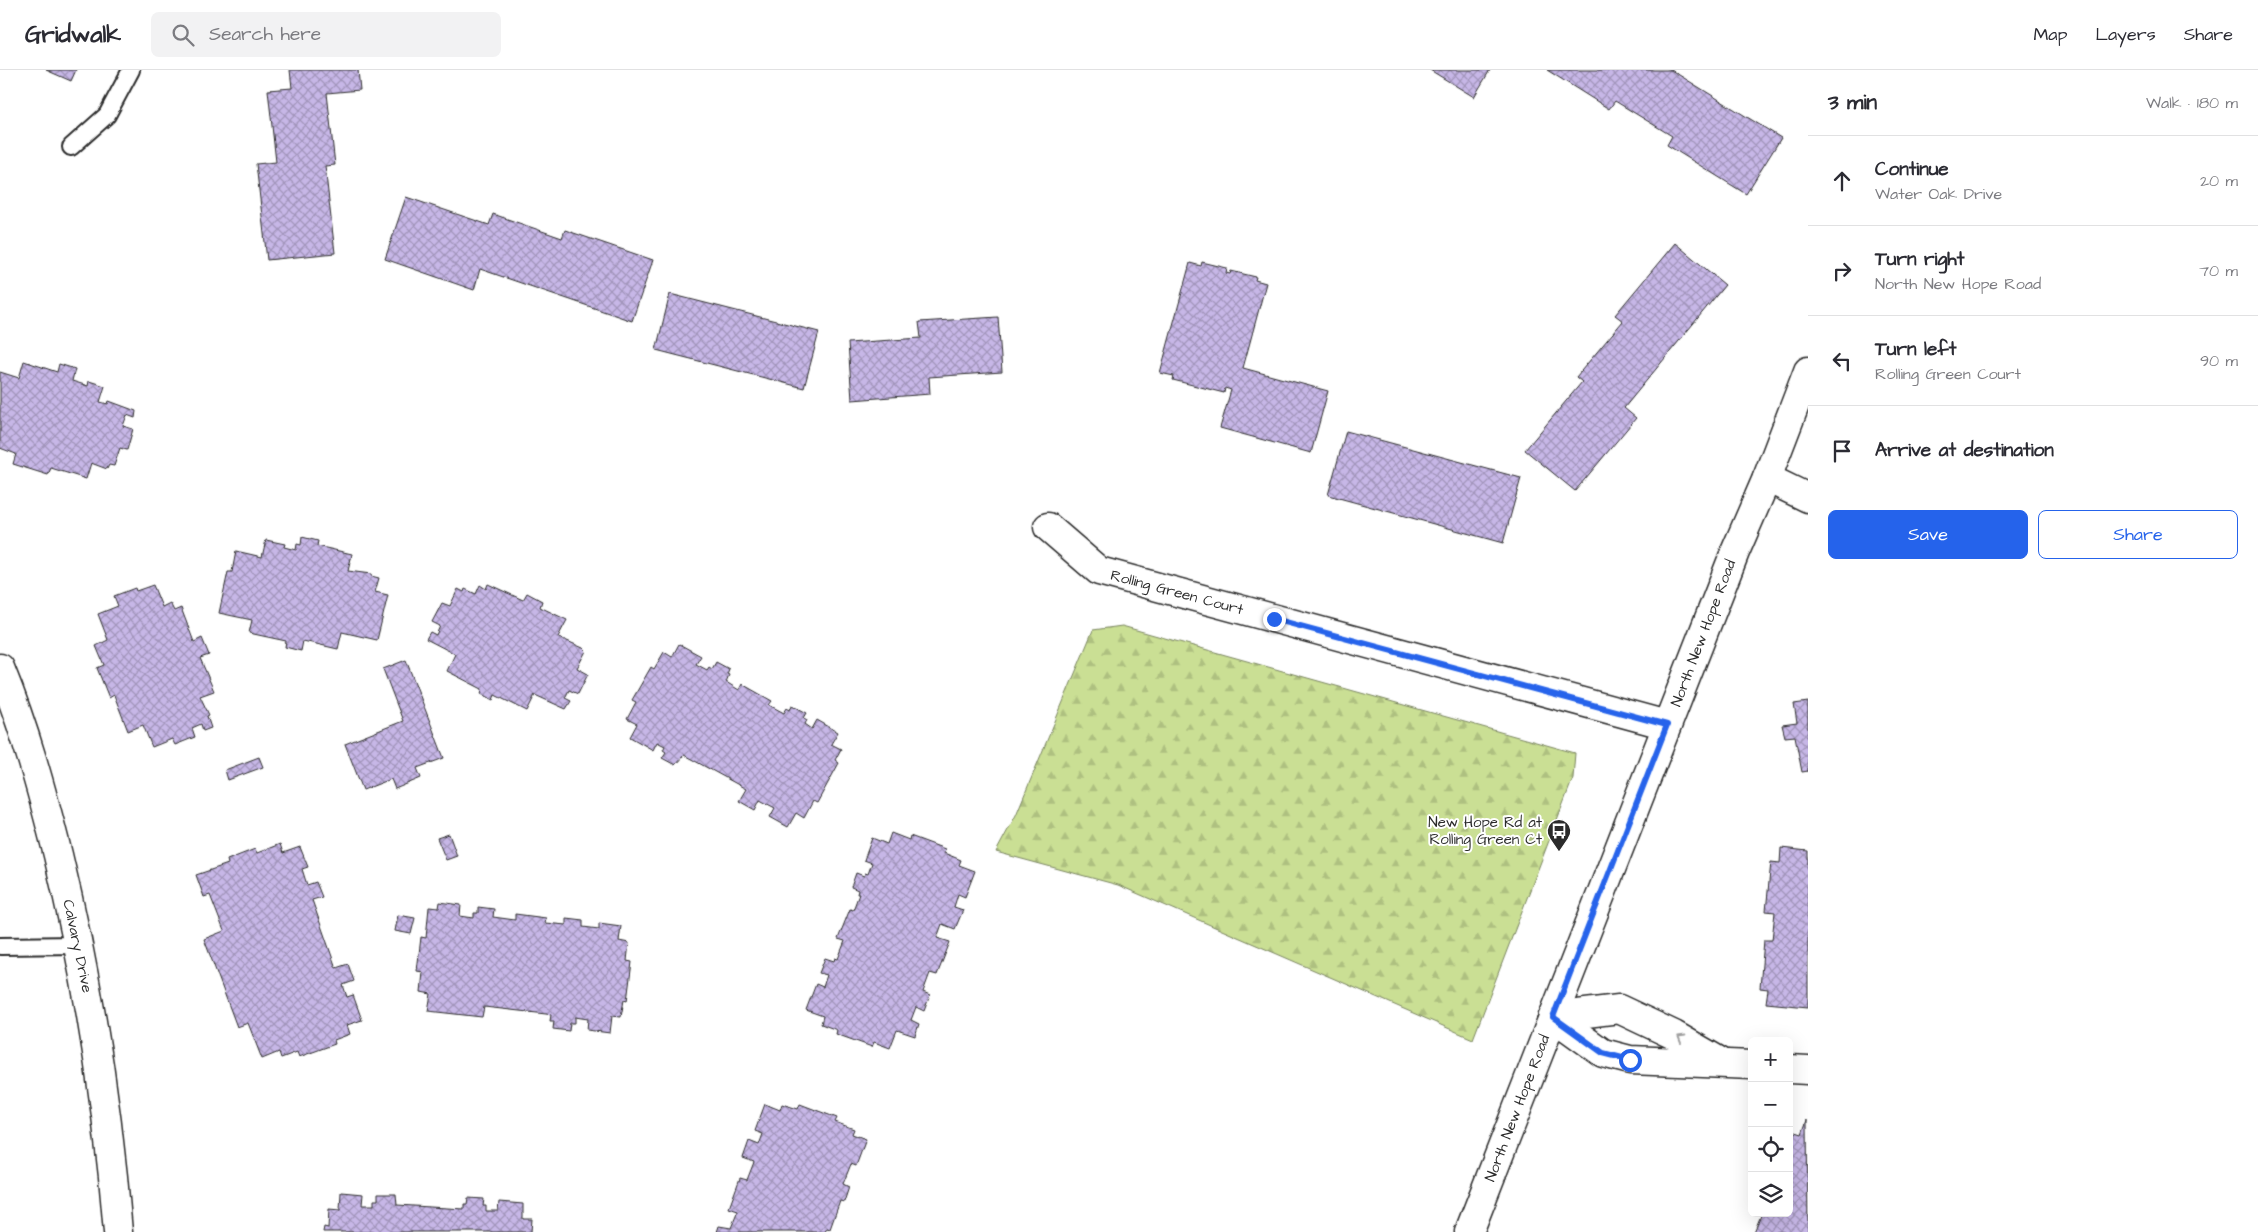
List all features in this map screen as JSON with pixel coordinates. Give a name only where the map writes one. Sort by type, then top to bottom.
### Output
[{"type":"street","name":"North New Hope Road","points":[[1469,1232],[1735,552],[1767,478],[1808,371]]},
{"type":"street","points":[[1767,478],[1808,498]]},
{"type":"street","name":"Rolling Green Court","points":[[1048,527],[1099,571],[1667,725]]},
{"type":"street","name":"Calvary Drive","points":[[0,668],[17,709],[35,765],[88,992],[106,1106],[118,1232]]},
{"type":"street","points":[[1553,1017],[1619,1009],[1674,1035],[1723,1063]]},
{"type":"street","points":[[1553,1017],[1603,1053],[1630,1060],[1748,1065]]},
{"type":"street","points":[[1793,1069],[1808,1070]]},
{"type":"lane","points":[[71,147],[107,115],[131,70]]},
{"type":"lane","points":[[0,946],[78,945]]},
{"type":"green space","points":[[1122,626],[1575,753],[1573,778],[1473,1039],[1118,885],[996,852],[1016,815],[1093,630]]},
{"type":"building","points":[[46,70],[76,70],[71,81]]},
{"type":"building","points":[[290,70],[358,70],[360,90],[327,93],[335,165],[325,166],[335,253],[267,260],[256,164],[276,162],[268,90],[292,88]]},
{"type":"building","points":[[1430,70],[1490,70],[1474,97]]},
{"type":"building","points":[[1547,70],[1671,70],[1781,138],[1746,194],[1667,145],[1672,136],[1615,101],[1609,109]]},
{"type":"building","points":[[406,197],[489,225],[493,214],[562,238],[565,230],[653,260],[632,321],[480,269],[474,290],[385,259]]},
{"type":"building","points":[[1675,243],[1725,285],[1624,408],[1636,418],[1575,491],[1525,450],[1582,382],[1576,377],[1623,321],[1615,315]]},
{"type":"building","points":[[1202,262],[1227,268],[1226,273],[1230,274],[1231,271],[1256,277],[1255,280],[1266,283],[1243,368],[1328,391],[1311,453],[1220,428],[1231,390],[1225,388],[1224,393],[1173,380],[1174,376],[1160,373],[1190,263],[1201,266]]},
{"type":"building","points":[[670,294],[819,332],[804,388],[656,350]]},
{"type":"building","points":[[998,317],[1002,372],[929,377],[930,394],[852,400],[848,343],[921,338],[919,322]]},
{"type":"building","points":[[24,361],[57,372],[59,364],[75,369],[72,381],[88,386],[89,381],[105,386],[100,402],[108,404],[109,401],[136,411],[135,418],[127,415],[123,426],[133,429],[127,450],[120,448],[114,466],[109,465],[107,469],[91,463],[86,479],[51,468],[48,475],[13,464],[16,454],[0,448],[0,372],[19,378]]},
{"type":"building","points":[[1346,431],[1521,478],[1503,543],[1328,495]]},
{"type":"building","points":[[302,537],[318,541],[317,546],[352,554],[348,571],[371,574],[371,576],[379,578],[375,592],[388,595],[377,640],[342,632],[338,649],[303,641],[301,651],[285,647],[286,641],[249,633],[252,620],[219,613],[228,572],[232,572],[236,551],[262,557],[266,540],[285,544],[284,547],[296,550],[297,544],[301,545]]},
{"type":"building","points":[[488,584],[523,600],[527,593],[542,601],[540,607],[567,620],[558,637],[586,651],[577,668],[588,674],[578,694],[569,690],[565,698],[571,701],[566,709],[535,695],[527,711],[495,695],[493,700],[481,694],[482,689],[447,671],[455,654],[426,639],[430,632],[436,635],[440,626],[432,622],[442,603],[450,606],[458,589],[464,592],[465,589],[476,594],[480,585],[486,589]]},
{"type":"building","points":[[153,585],[162,607],[170,603],[174,611],[181,608],[194,642],[202,638],[209,655],[200,658],[214,691],[200,696],[209,715],[207,716],[211,728],[203,731],[201,724],[192,728],[195,737],[175,745],[172,739],[152,747],[143,725],[128,731],[114,695],[109,698],[97,668],[104,665],[96,646],[108,640],[98,614],[118,606],[114,596],[135,588],[136,591]]},
{"type":"building","points":[[679,644],[701,656],[696,664],[707,670],[709,667],[712,669],[716,662],[729,669],[726,682],[739,690],[742,684],[772,701],[769,705],[784,713],[787,708],[790,710],[792,705],[807,713],[804,718],[807,720],[805,724],[812,729],[817,720],[838,732],[831,744],[841,749],[835,760],[839,763],[817,803],[813,801],[804,818],[796,813],[788,827],[770,817],[775,808],[760,800],[755,810],[739,801],[746,789],[684,755],[675,765],[662,758],[666,752],[663,750],[665,746],[657,742],[653,750],[630,737],[637,724],[627,719],[636,702],[632,700],[651,667],[654,669],[664,652],[672,657]]},
{"type":"building","points":[[406,660],[444,758],[417,768],[421,778],[395,789],[391,779],[363,790],[345,744],[403,721],[383,669]]},
{"type":"building","points":[[1808,702],[1808,771],[1802,772],[1795,736],[1785,737],[1782,725],[1797,723],[1794,704]]},
{"type":"building","points":[[259,757],[263,767],[228,780],[225,770]]},
{"type":"building","points":[[891,833],[909,840],[910,836],[945,849],[944,853],[961,860],[959,865],[975,871],[965,897],[958,894],[954,907],[963,910],[955,929],[942,924],[937,938],[950,942],[937,975],[930,973],[923,992],[930,995],[924,1011],[916,1007],[911,1020],[919,1024],[915,1036],[897,1030],[890,1048],[874,1042],[872,1047],[836,1034],[837,1030],[821,1024],[823,1016],[806,1010],[816,984],[823,987],[827,975],[819,973],[825,958],[834,961],[835,958],[838,959],[845,941],[838,939],[850,909],[853,910],[859,894],[857,894],[858,890],[851,887],[856,873],[864,876],[865,873],[868,874],[872,863],[864,860],[872,838],[887,844]]},
{"type":"building","points":[[449,834],[457,856],[446,860],[437,838]]},
{"type":"building","points":[[280,844],[283,853],[300,847],[308,867],[302,869],[307,885],[316,882],[322,897],[312,900],[336,968],[348,964],[354,981],[343,985],[347,997],[353,995],[362,1020],[347,1025],[350,1034],[334,1040],[335,1044],[299,1057],[297,1052],[281,1058],[279,1052],[262,1059],[248,1023],[237,1027],[204,939],[224,931],[210,895],[204,897],[196,875],[228,864],[227,860],[255,849],[257,853]]},
{"type":"building","points":[[1781,848],[1808,851],[1808,1007],[1766,1003],[1768,989],[1760,988],[1764,940],[1772,940],[1775,912],[1766,911],[1771,862],[1780,863]]},
{"type":"building","points":[[440,902],[461,905],[460,916],[474,918],[474,913],[478,913],[478,907],[494,909],[493,917],[515,920],[515,914],[546,918],[545,923],[566,925],[566,918],[583,920],[583,927],[599,929],[599,923],[621,926],[619,941],[629,943],[627,961],[632,962],[627,1001],[624,1000],[621,1017],[612,1016],[610,1033],[587,1030],[588,1019],[575,1017],[575,1023],[570,1023],[569,1031],[553,1029],[554,1021],[550,1021],[551,1015],[546,1014],[484,1007],[482,1017],[428,1011],[431,994],[421,992],[423,972],[417,971],[421,937],[426,938],[429,907],[439,908]]},
{"type":"building","points":[[398,915],[415,918],[411,934],[395,931]]},
{"type":"building","points":[[765,1104],[780,1110],[782,1104],[798,1109],[800,1104],[837,1118],[835,1122],[854,1129],[852,1134],[866,1139],[856,1166],[851,1164],[843,1184],[849,1187],[844,1202],[840,1201],[830,1229],[827,1228],[825,1232],[717,1232],[719,1226],[731,1228],[738,1211],[729,1208],[740,1178],[747,1180],[754,1162],[743,1158],[749,1141],[759,1145],[763,1134],[755,1131]]},
{"type":"building","points":[[1807,1120],[1808,1232],[1754,1232],[1760,1217],[1793,1217],[1793,1131],[1802,1134]]},
{"type":"building","points":[[341,1192],[363,1194],[362,1205],[374,1205],[374,1200],[378,1200],[378,1194],[396,1194],[397,1205],[464,1209],[464,1204],[467,1204],[468,1198],[484,1199],[483,1206],[486,1206],[486,1211],[498,1211],[499,1202],[523,1204],[523,1219],[532,1219],[531,1232],[323,1232],[324,1227],[328,1228],[329,1209],[340,1210]]},
{"type":"place","name":"New Hope Rd at Rolling Green Ct","points":[[1559,852]]},
{"type":"route","points":[[1274,619],[1597,708],[1667,725],[1553,1017],[1603,1053],[1630,1060]]}]
